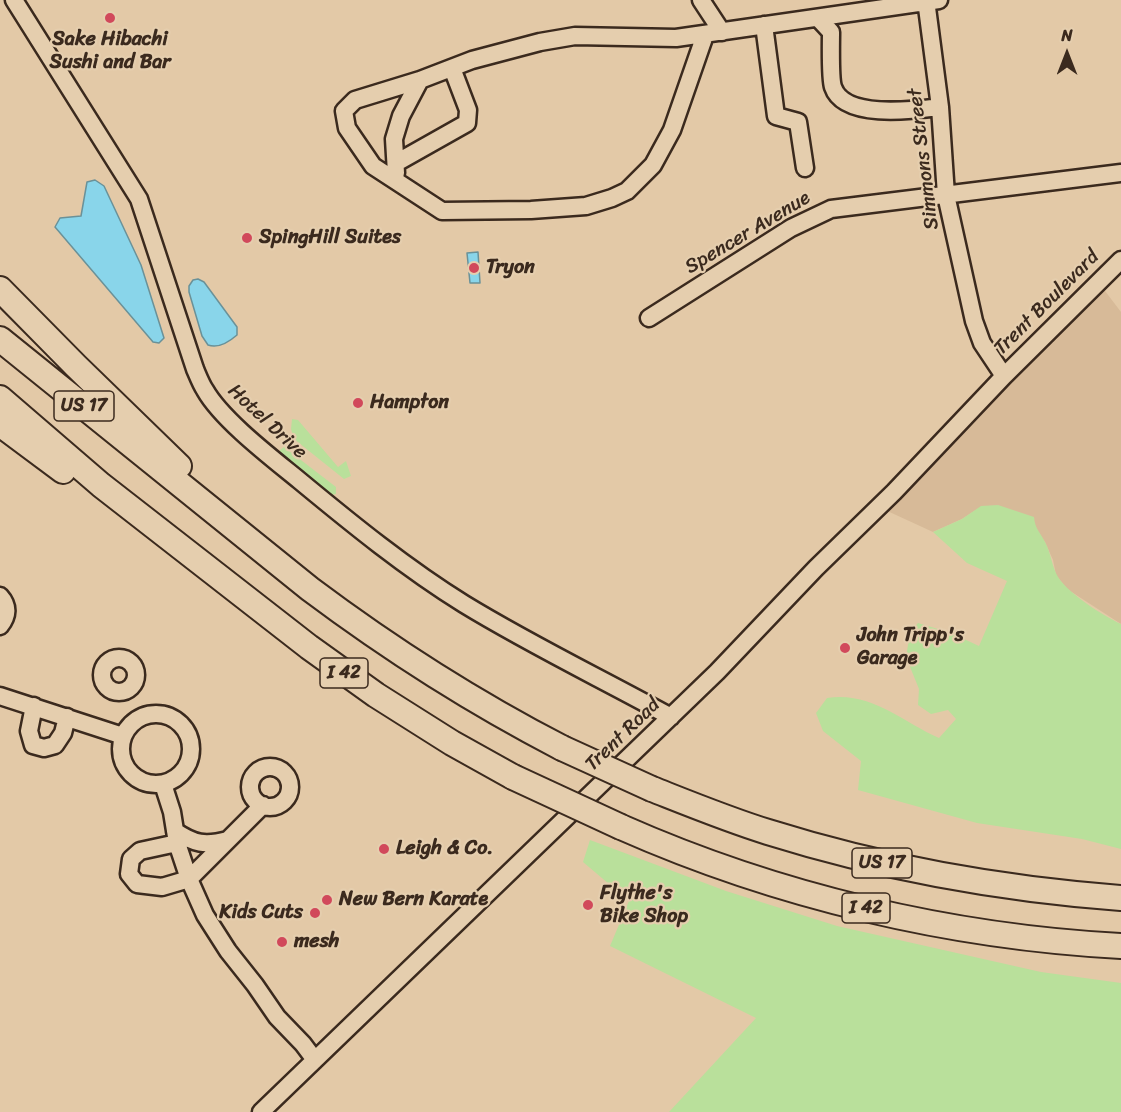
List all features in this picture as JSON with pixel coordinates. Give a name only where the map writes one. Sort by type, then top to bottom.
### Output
[{"type":"highway","points":[[0,289],[176,473]]},
{"type":"highway","name":"US 17","points":[[0,339],[176,473],[310,589],[362,627],[429,673],[562,748],[652,789],[766,831],[885,864],[1010,887],[1121,898]]},
{"type":"highway","points":[[0,398],[92,486]]},
{"type":"highway","points":[[0,424],[92,486]]},
{"type":"highway","name":"I 42","points":[[92,486],[376,695],[452,743],[513,777],[621,827],[699,859],[815,896],[978,931],[1121,946]]},
{"type":"street","name":"Hotel Drive","points":[[14,0],[139,199],[195,369],[205,391],[224,414],[267,454],[332,508],[397,558],[453,596],[554,656],[671,717]]},
{"type":"street","points":[[701,0],[714,34],[672,130],[653,165],[627,191],[612,198],[586,206],[556,209],[442,211],[396,172],[373,166],[347,128],[344,111],[354,100],[420,80],[472,60],[540,42],[575,36],[676,38],[714,34],[931,0]]},
{"type":"street","name":"Simmons Street","points":[[931,0],[946,195],[974,321],[982,343],[1004,376]]},
{"type":"street","points":[[818,18],[831,32],[833,88],[843,100],[863,109],[898,112],[940,107]]},
{"type":"street","points":[[764,26],[776,116],[798,122],[805,168]]},
{"type":"street","points":[[396,172],[466,123],[468,110],[452,68]]},
{"type":"street","points":[[396,172],[394,138],[401,116],[420,80]]},
{"type":"street","name":"Spencer Avenue","points":[[649,318],[791,228],[831,209],[1121,173]]},
{"type":"street","name":"Spencer Avenue","points":[[946,195],[965,201],[1121,181]]},
{"type":"street","name":"Trent Boulevard","points":[[1004,376],[1121,260]]},
{"type":"street","name":"Trent Road","points":[[261,1112],[717,672],[1004,376]]},
{"type":"street","points":[[0,596],[7,613],[0,626]]},
{"type":"street","points":[[128,690],[141,717]]},
{"type":"street","points":[[0,696],[123,736]]},
{"type":"street","points":[[34,706],[29,731],[33,745],[44,747],[55,745],[63,733],[68,717]]},
{"type":"street","points":[[164,714],[175,719],[184,727],[190,738],[192,749],[189,761],[174,779],[163,784],[152,784],[133,776],[122,758],[123,736],[127,728],[141,717],[164,714]]},
{"type":"street","points":[[163,784],[189,879],[205,915],[228,951],[277,1017],[315,1060]]},
{"type":"street","points":[[228,840],[213,844],[191,842],[176,837],[140,852],[131,859],[129,874],[136,884],[162,887],[189,879],[228,840],[263,805]]},
{"type":"shaded area","points":[[1102,287],[1121,312],[1121,624],[1067,589],[1056,575],[1053,560],[1045,542],[1035,528],[979,508],[962,519],[933,532],[883,509]]},
{"type":"green space","points":[[292,419],[298,420],[338,467],[346,461],[351,476],[344,479],[294,439],[291,429]]},
{"type":"green space","points":[[284,447],[336,487],[336,494],[331,495],[280,454],[280,450]]},
{"type":"green space","points":[[998,505],[1034,517],[1056,573],[1063,584],[1086,604],[1121,624],[1121,849],[1082,839],[977,823],[858,790],[861,761],[823,731],[816,713],[827,698],[858,699],[885,709],[939,738],[956,719],[948,710],[931,714],[918,705],[919,689],[906,657],[910,633],[918,623],[951,633],[979,646],[1007,581],[967,563],[933,532],[962,519],[981,506]]},
{"type":"green space","points":[[590,840],[726,891],[837,926],[1041,972],[1121,983],[1121,1112],[669,1112],[756,1018],[610,946],[629,901],[583,862]]},
{"type":"water","points":[[95,180],[104,186],[141,265],[164,338],[159,343],[153,342],[55,227],[60,218],[81,216],[87,182]]},
{"type":"water","name":"Tryon","points":[[478,252],[480,283],[470,283],[467,253]]},
{"type":"water","points":[[198,279],[204,282],[237,327],[237,335],[224,344],[208,345],[202,336],[189,292],[189,286],[193,280]]},
{"type":"place","name":"Sake Hibachi Sushi and Bar","points":[[110,18]]},
{"type":"place","name":"SpingHill Suites","points":[[247,238]]},
{"type":"place","name":"Tryon","points":[[474,268]]},
{"type":"place","name":"Hampton","points":[[358,403]]},
{"type":"place","name":"John Tripp's Garage","points":[[845,648]]},
{"type":"place","name":"Leigh & Co.","points":[[384,849]]},
{"type":"place","name":"New Bern Karate","points":[[327,900]]},
{"type":"place","name":"Flythe's Bike Shop","points":[[588,905]]},
{"type":"place","name":"Kids Cuts","points":[[315,913]]},
{"type":"place","name":"mesh","points":[[282,942]]}]
